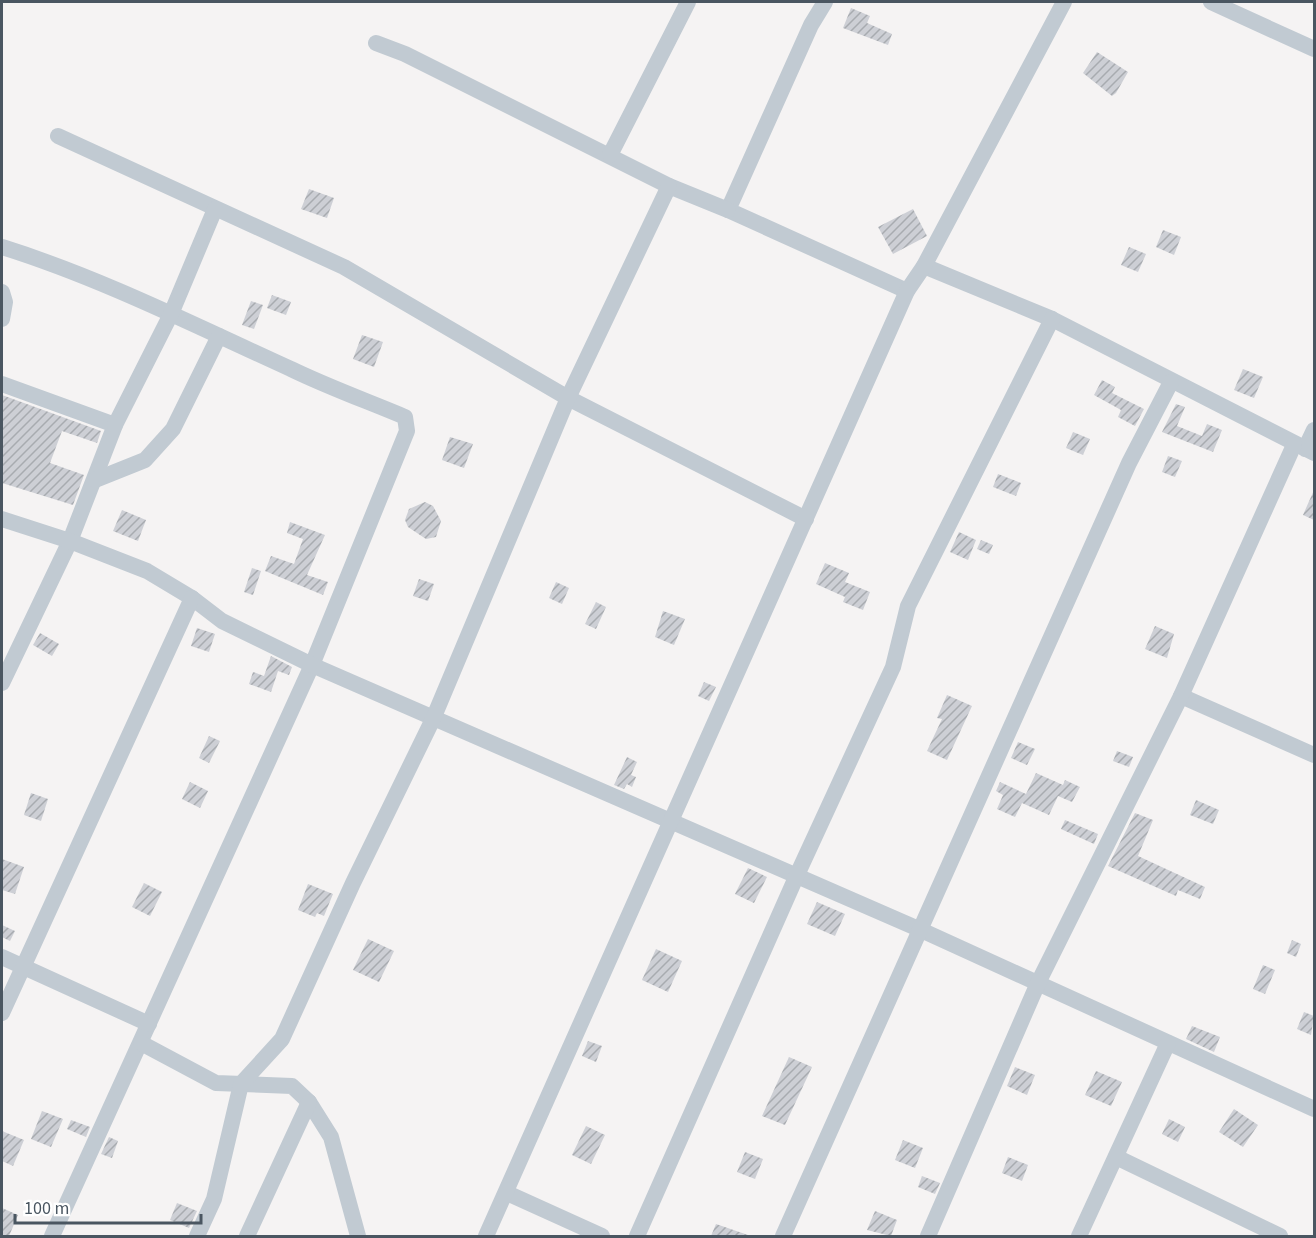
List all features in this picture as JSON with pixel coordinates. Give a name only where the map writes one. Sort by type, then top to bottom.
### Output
[{"type":"street","points":[[610,155],[688,2]]},
{"type":"street","points":[[728,210],[811,26],[825,2]]},
{"type":"street","points":[[486,1236],[907,291],[924,266],[1064,2]]},
{"type":"street","points":[[1212,2],[1314,49]]},
{"type":"street","points":[[376,43],[405,54],[669,186],[728,210],[907,291]]},
{"type":"street","points":[[58,136],[344,267],[568,398],[806,519]]},
{"type":"street","points":[[197,1236],[214,1199],[241,1084],[282,1039],[353,883],[433,719],[568,398],[669,186]]},
{"type":"street","points":[[2,683],[70,541],[115,425],[171,314],[215,209]]},
{"type":"street","points":[[2,247],[32,256],[171,314],[294,371],[405,417],[407,431],[312,665],[52,1236]]},
{"type":"street","points":[[924,266],[1052,319],[1305,449]]},
{"type":"street","points":[[2,292],[5,302],[2,319]]},
{"type":"street","points":[[636,1236],[797,875],[893,667],[908,606],[1052,319]]},
{"type":"street","points":[[95,480],[145,460],[173,429],[219,336]]},
{"type":"street","points":[[783,1236],[1129,463],[1171,382]]},
{"type":"street","points":[[2,384],[115,425]]},
{"type":"street","points":[[928,1236],[1038,983],[1314,430]]},
{"type":"street","points":[[2,519],[70,541],[147,571],[192,598],[222,621],[312,665],[797,875],[1314,1109]]},
{"type":"street","points":[[2,1013],[192,598]]},
{"type":"street","points":[[1181,696],[1314,755]]},
{"type":"street","points":[[2,957],[149,1024]]},
{"type":"street","points":[[141,1043],[216,1083],[292,1086],[309,1102],[331,1137],[358,1236]]},
{"type":"street","points":[[1079,1236],[1168,1043]]},
{"type":"street","points":[[247,1236],[309,1102]]},
{"type":"street","points":[[1116,1157],[1280,1236]]},
{"type":"street","points":[[507,1193],[602,1236]]},
{"type":"building","points":[[851,8],[870,16],[867,23],[892,34],[888,45],[843,28]]},
{"type":"building","points":[[1097,52],[1128,72],[1112,96],[1083,73]]},
{"type":"building","points":[[309,189],[334,198],[327,218],[301,209]]},
{"type":"building","points":[[913,209],[927,236],[893,254],[878,227]]},
{"type":"building","points":[[1163,230],[1181,237],[1174,255],[1156,247]]},
{"type":"building","points":[[1129,247],[1146,254],[1138,272],[1121,265]]},
{"type":"building","points":[[272,295],[291,302],[286,315],[267,308]]},
{"type":"building","points":[[251,301],[263,305],[254,329],[242,325]]},
{"type":"building","points":[[362,335],[383,342],[374,367],[353,359]]},
{"type":"building","points":[[1243,369],[1263,377],[1254,398],[1234,390]]},
{"type":"building","points":[[1102,380],[1115,387],[1112,393],[1144,409],[1135,426],[1118,417],[1121,410],[1094,395]]},
{"type":"building","points":[[2,395],[101,431],[97,443],[62,431],[50,463],[84,475],[73,505],[2,483]]},
{"type":"building","points":[[1176,404],[1185,407],[1177,426],[1202,436],[1207,424],[1222,430],[1213,452],[1162,432]]},
{"type":"building","points":[[1073,432],[1090,439],[1083,455],[1066,448]]},
{"type":"building","points":[[450,437],[473,444],[464,468],[442,460]]},
{"type":"building","points":[[1168,456],[1182,461],[1175,477],[1162,472]]},
{"type":"building","points":[[998,474],[1021,483],[1016,496],[993,487]]},
{"type":"building","points":[[1314,490],[1314,520],[1303,515]]},
{"type":"building","points":[[425,502],[433,506],[441,521],[436,537],[426,539],[408,527],[405,520],[409,509]]},
{"type":"building","points":[[122,510],[146,520],[138,541],[113,531]]},
{"type":"building","points":[[290,522],[325,535],[307,575],[328,582],[323,595],[265,571],[271,556],[294,564],[303,539],[287,533]]},
{"type":"building","points":[[959,532],[976,540],[968,560],[950,552]]},
{"type":"building","points":[[981,540],[993,545],[989,554],[977,549]]},
{"type":"building","points":[[825,563],[849,573],[845,582],[870,592],[863,610],[843,602],[845,597],[816,584]]},
{"type":"building","points":[[252,568],[261,571],[253,595],[244,592]]},
{"type":"building","points":[[419,579],[434,584],[428,601],[413,596]]},
{"type":"building","points":[[556,582],[569,588],[562,604],[549,598]]},
{"type":"building","points":[[596,602],[606,607],[596,629],[585,624]]},
{"type":"building","points":[[663,611],[685,619],[674,645],[655,637]]},
{"type":"building","points":[[1155,626],[1174,634],[1167,658],[1145,649]]},
{"type":"building","points":[[197,628],[215,634],[209,652],[191,646]]},
{"type":"building","points":[[40,633],[59,644],[52,656],[33,645]]},
{"type":"building","points":[[271,656],[292,667],[289,675],[278,671],[271,692],[249,684],[253,672],[264,676]]},
{"type":"building","points":[[704,682],[716,687],[709,701],[698,696]]},
{"type":"building","points":[[947,695],[972,706],[947,760],[927,751],[942,719],[937,718]]},
{"type":"building","points":[[209,736],[220,741],[209,763],[199,758]]},
{"type":"building","points":[[1018,742],[1035,749],[1027,765],[1011,758]]},
{"type":"building","points":[[1117,751],[1133,757],[1129,767],[1113,761]]},
{"type":"building","points":[[627,757],[637,762],[631,775],[636,777],[632,787],[627,784],[624,789],[614,785]]},
{"type":"building","points":[[1036,773],[1063,785],[1065,780],[1080,787],[1072,802],[1058,796],[1049,815],[1022,803],[1015,817],[997,809],[1003,795],[996,791],[1000,782],[1026,794]]},
{"type":"building","points":[[190,782],[208,791],[200,808],[182,799]]},
{"type":"building","points":[[31,793],[48,799],[41,821],[24,815]]},
{"type":"building","points":[[1196,800],[1219,810],[1213,824],[1190,815]]},
{"type":"building","points":[[1135,813],[1153,820],[1138,856],[1205,887],[1200,899],[1178,890],[1176,896],[1108,866]]},
{"type":"building","points":[[1065,820],[1098,834],[1094,844],[1061,829]]},
{"type":"building","points":[[2,859],[24,867],[15,894],[2,890]]},
{"type":"building","points":[[748,868],[767,877],[754,903],[735,894]]},
{"type":"building","points":[[144,883],[162,892],[150,916],[132,907]]},
{"type":"building","points":[[308,884],[333,894],[324,916],[317,913],[315,917],[298,910]]},
{"type":"building","points":[[817,902],[845,914],[835,936],[807,924]]},
{"type":"building","points":[[2,925],[15,931],[10,941],[2,937]]},
{"type":"building","points":[[368,939],[394,951],[379,982],[353,970]]},
{"type":"building","points":[[1292,940],[1301,944],[1296,957],[1287,953]]},
{"type":"building","points":[[656,949],[682,961],[668,992],[642,980]]},
{"type":"building","points":[[1263,965],[1275,970],[1265,994],[1253,989]]},
{"type":"building","points":[[1304,1012],[1314,1016],[1311,1035],[1297,1029]]},
{"type":"building","points":[[1192,1026],[1220,1037],[1214,1052],[1186,1039]]},
{"type":"building","points":[[588,1041],[602,1046],[596,1062],[582,1056]]},
{"type":"building","points":[[789,1057],[812,1067],[785,1125],[762,1116]]},
{"type":"building","points":[[1015,1067],[1035,1075],[1027,1095],[1007,1086]]},
{"type":"building","points":[[1096,1071],[1122,1082],[1111,1106],[1085,1095]]},
{"type":"building","points":[[1234,1109],[1258,1125],[1243,1147],[1219,1132]]},
{"type":"building","points":[[42,1111],[63,1119],[51,1147],[31,1139]]},
{"type":"building","points":[[1169,1119],[1185,1127],[1178,1142],[1162,1134]]},
{"type":"building","points":[[71,1120],[90,1127],[86,1137],[67,1129]]},
{"type":"building","points":[[586,1126],[605,1135],[591,1164],[572,1155]]},
{"type":"building","points":[[2,1131],[24,1140],[13,1166],[2,1161]]},
{"type":"building","points":[[109,1137],[118,1141],[112,1158],[101,1154]]},
{"type":"building","points":[[903,1140],[923,1148],[915,1168],[895,1160]]},
{"type":"building","points":[[745,1152],[763,1159],[755,1179],[737,1172]]},
{"type":"building","points":[[1008,1157],[1028,1165],[1022,1181],[1002,1173]]},
{"type":"building","points":[[922,1176],[940,1183],[935,1194],[918,1187]]},
{"type":"building","points":[[177,1203],[197,1211],[189,1228],[170,1220]]},
{"type":"building","points":[[2,1208],[18,1215],[9,1236],[2,1236]]},
{"type":"building","points":[[875,1211],[897,1220],[891,1236],[867,1230]]},
{"type":"building","points":[[716,1224],[748,1235],[711,1236]]}]
